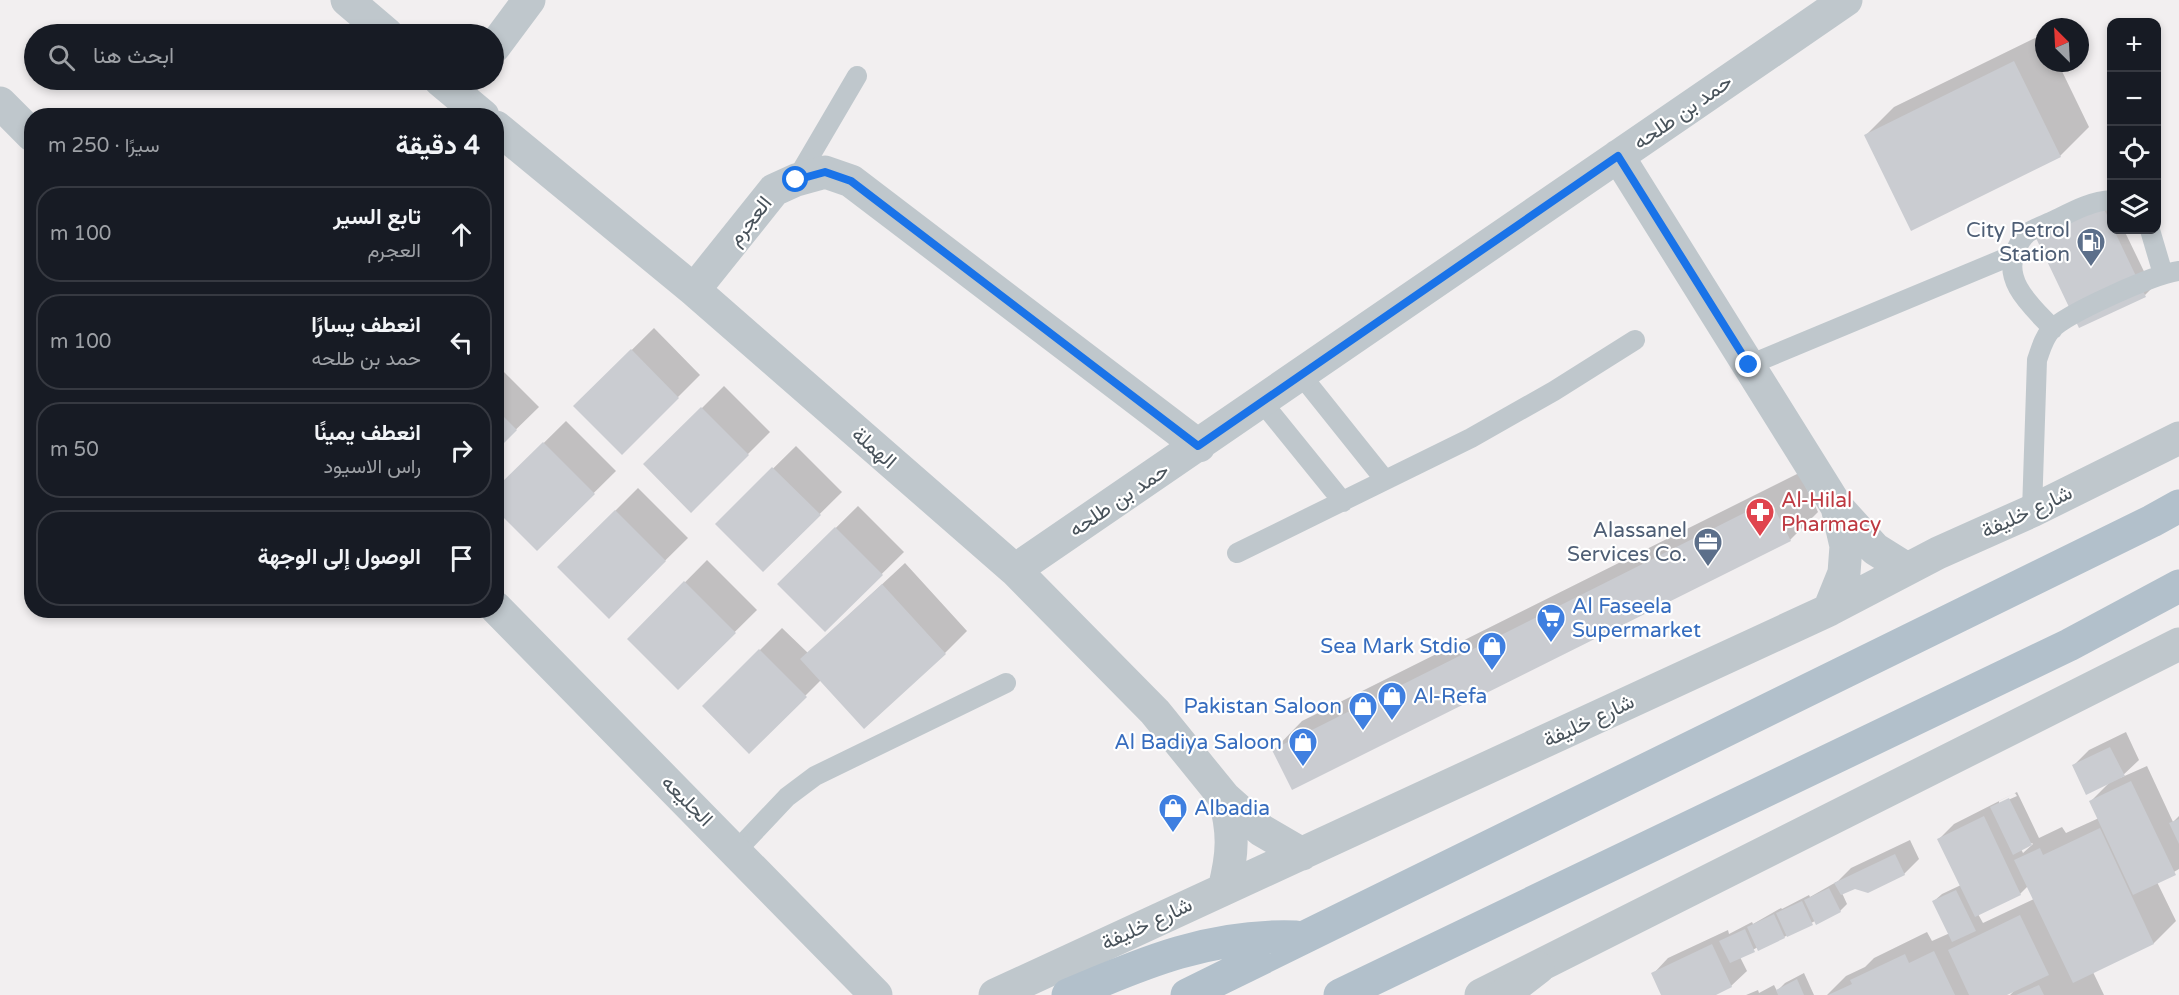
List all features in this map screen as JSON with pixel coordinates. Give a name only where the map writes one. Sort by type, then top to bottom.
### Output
[{"type":"main road","points":[[1186,995],[2110,542],[2179,506]]},
{"type":"main road","points":[[1340,995],[2070,645],[2179,586]]},
{"type":"main road","points":[[1068,995],[1141,964],[1209,943],[1275,936],[1304,938]]},
{"type":"street","points":[[347,0],[375,24]]},
{"type":"street","points":[[504,34],[529,0]]},
{"type":"street","name":"حمد بن طلحه","points":[[1015,570],[1846,0]]},
{"type":"street","points":[[460,90],[476,108]]},
{"type":"street","points":[[0,103],[24,127]]},
{"type":"street","name":"الهملة","points":[[504,134],[694,290],[1015,570],[1155,712],[1224,797],[1262,830],[1302,854]]},
{"type":"street","points":[[1618,156],[1837,507],[1875,549],[1907,569]]},
{"type":"street","name":"العجرم","points":[[694,290],[774,190],[796,180],[825,172],[851,181],[1198,446]]},
{"type":"street","name":"شارع خليفة","points":[[995,995],[1829,610],[1938,553],[2032,511],[2179,438]]},
{"type":"street","points":[[1829,610],[1844,573],[1846,546],[1837,507]]},
{"type":"street","name":"الجليعه","points":[[504,616],[876,995]]},
{"type":"street","points":[[1481,995],[2179,644]]},
{"type":"street","name":"الهملة","points":[[1224,797],[1230,820],[1232,843],[1230,866],[1224,889]]},
{"type":"street","points":[[1503,995],[1538,968]]},
{"type":"lane","points":[[796,180],[857,76]]},
{"type":"lane","points":[[2053,329],[2020,291],[2014,280],[2013,255],[2028,232],[2088,204],[2107,201]]},
{"type":"lane","points":[[2032,511],[2037,360],[2043,342],[2053,329],[2070,317],[2171,272],[2152,234]]},
{"type":"lane","points":[[1749,365],[2013,255]]},
{"type":"lane","points":[[1237,553],[1471,438],[1635,340]]},
{"type":"lane","points":[[1301,375],[1385,480]]},
{"type":"lane","points":[[1262,402],[1343,502]]},
{"type":"lane","points":[[736,851],[787,797],[815,776],[1006,683]]},
{"type":"building","points":[[2014,61],[2061,157],[1911,231],[1864,135]]},
{"type":"building","name":"City Petrol Station","points":[[2103,207],[2107,215],[2107,234],[2116,234],[2146,297],[2079,328],[2036,238]]},
{"type":"building","points":[[631,349],[679,398],[622,455],[573,406]]},
{"type":"building","points":[[701,407],[749,455],[691,513],[643,464]]},
{"type":"building","points":[[504,417],[517,430],[504,443]]},
{"type":"building","points":[[543,442],[595,494],[537,551],[504,518],[504,480]]},
{"type":"building","points":[[772,467],[821,515],[763,572],[715,524]]},
{"type":"building","points":[[1770,500],[1791,541],[1292,790],[1272,750]]},
{"type":"building","points":[[615,510],[666,561],[609,619],[557,567]]},
{"type":"building","points":[[835,527],[883,575],[825,632],[777,584]]},
{"type":"building","points":[[684,581],[736,633],[678,690],[627,639]]},
{"type":"building","points":[[882,584],[946,654],[864,729],[800,659]]},
{"type":"building","points":[[759,649],[807,697],[749,754],[702,706]]},
{"type":"building","points":[[2110,747],[2125,776],[2086,795],[2072,765]]},
{"type":"building","points":[[2131,781],[2176,875],[2133,895],[2089,801]]},
{"type":"building","points":[[2009,798],[2032,845],[2013,855],[1990,807]]},
{"type":"building","points":[[1984,816],[2021,895],[1975,917],[1937,839]]},
{"type":"building","points":[[2179,819],[2179,844],[2169,823]]},
{"type":"building","points":[[2100,828],[2154,944],[2073,983],[2014,860],[2040,848],[2043,855]]},
{"type":"building","points":[[1895,854],[1905,875],[1868,893],[1855,889],[1841,895],[1834,883]]},
{"type":"building","points":[[1829,888],[1841,912],[1816,925],[1804,900]]},
{"type":"building","points":[[1956,890],[1976,931],[1952,942],[1932,901]]},
{"type":"building","points":[[1802,901],[1813,925],[1787,937],[1776,913]]},
{"type":"building","points":[[1774,914],[1785,938],[1758,951],[1747,927]]},
{"type":"building","points":[[2020,915],[2049,975],[2007,995],[1969,995],[1948,950]]},
{"type":"building","points":[[1745,929],[1755,952],[1730,963],[1719,941]]},
{"type":"building","points":[[1712,944],[1732,987],[1716,995],[1661,995],[1651,973]]},
{"type":"building","points":[[1934,951],[1955,995],[1828,995],[1852,984],[1850,980],[1905,954],[1909,963]]},
{"type":"building","points":[[1797,979],[1804,995],[1778,995],[1776,990]]},
{"type":"building","points":[[2039,985],[2044,995],[2016,995]]},
{"type":"place","name":"City Petrol Station","points":[[2091,268]]},
{"type":"place","name":"Al-Hilal Pharmacy","points":[[1760,538]]},
{"type":"place","name":"Alassanel Services Co.","points":[[1708,568]]},
{"type":"place","name":"Al Faseela Supermarket","points":[[1551,644]]},
{"type":"place","name":"Sea Mark Stdio","points":[[1492,672]]},
{"type":"place","name":"Al-Refa","points":[[1392,722]]},
{"type":"place","name":"Pakistan Saloon","points":[[1363,732]]},
{"type":"place","name":"Al Badiya Saloon","points":[[1303,768]]},
{"type":"place","name":"Albadia","points":[[1173,834]]},
{"type":"route","points":[[796,180],[825,172],[851,181],[1198,446],[1618,156],[1749,365]]}]
